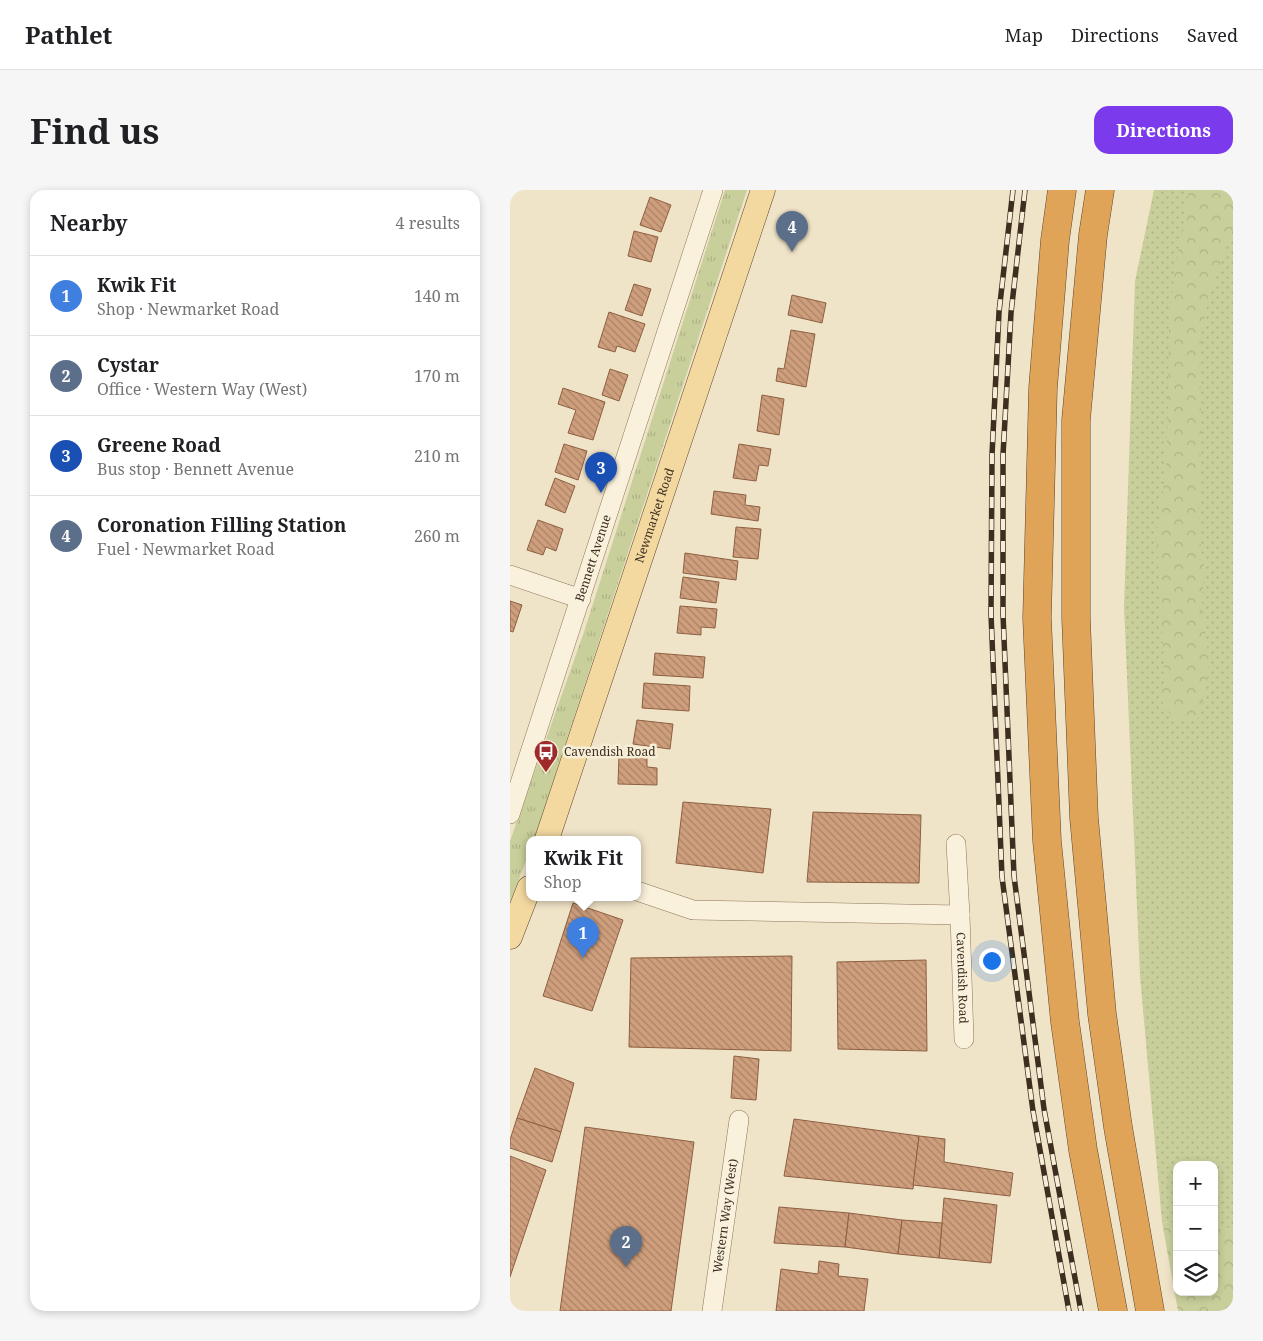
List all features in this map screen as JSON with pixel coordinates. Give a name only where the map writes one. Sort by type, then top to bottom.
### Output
[{"type":"highway","points":[[1062,190],[1043,388],[1036,618],[1046,831],[1067,1032],[1083,1150],[1113,1311]]},
{"type":"highway","points":[[1100,190],[1093,235],[1076,420],[1076,618],[1084,818],[1102,1014],[1118,1127],[1150,1311]]},
{"type":"main road","name":"Newmarket Road","points":[[548,836],[762,190]]},
{"type":"main road","points":[[510,937],[526,896]]},
{"type":"street","name":"Bennett Avenue","points":[[510,814],[713,190]]},
{"type":"street","points":[[510,575],[581,599]]},
{"type":"street","name":"Cavendish Road","points":[[956,844],[964,1040]]},
{"type":"street","name":"Cavendish Road","points":[[641,892],[692,910],[960,915]]},
{"type":"street","name":"Western Way (West)","points":[[712,1311],[739,1120]]},
{"type":"green space","points":[[725,190],[747,190],[535,836],[526,836],[526,861],[510,902],[510,841],[584,632]]},
{"type":"green space","points":[[1154,190],[1233,190],[1233,1229],[1218,1227],[1218,1161],[1173,1161],[1173,1223],[1162,1222],[1140,976],[1124,607],[1135,281]]},
{"type":"green space","points":[[1189,190],[1233,190],[1233,229],[1211,289],[1200,348],[1201,438],[1198,510],[1200,542],[1204,564],[1202,610],[1209,660],[1207,682],[1200,715],[1196,720],[1186,722],[1178,720],[1170,714],[1163,703],[1161,694],[1165,679],[1157,529],[1166,471],[1169,330],[1174,276]]},
{"type":"green space","points":[[1162,1222],[1173,1223],[1173,1283]]},
{"type":"green space","points":[[1218,1227],[1233,1229],[1233,1311],[1178,1311],[1175,1296],[1218,1296]]},
{"type":"building","points":[[650,197],[671,205],[661,232],[640,225]]},
{"type":"building","points":[[634,231],[658,237],[651,262],[628,256]]},
{"type":"building","points":[[634,284],[651,289],[642,316],[625,310]]},
{"type":"building","points":[[792,295],[826,303],[822,323],[788,315]]},
{"type":"building","points":[[609,312],[645,324],[635,352],[617,346],[615,352],[598,347]]},
{"type":"building","points":[[791,330],[815,334],[806,387],[776,381],[778,368],[784,369]]},
{"type":"building","points":[[610,369],[628,375],[619,401],[602,395]]},
{"type":"building","points":[[563,388],[605,402],[593,440],[568,433],[576,410],[558,404]]},
{"type":"building","points":[[762,395],[784,399],[779,435],[757,431]]},
{"type":"building","points":[[564,444],[587,451],[578,480],[555,472]]},
{"type":"building","points":[[739,444],[771,449],[768,466],[759,465],[756,481],[733,478]]},
{"type":"building","points":[[555,478],[575,486],[565,513],[545,505]]},
{"type":"building","points":[[714,491],[746,495],[745,505],[760,507],[758,521],[711,514]]},
{"type":"building","points":[[538,520],[563,529],[556,551],[546,547],[543,555],[527,550]]},
{"type":"building","points":[[736,527],[761,529],[758,559],[733,557]]},
{"type":"building","points":[[685,553],[738,561],[736,580],[683,573]]},
{"type":"building","points":[[683,577],[719,582],[716,603],[680,598]]},
{"type":"building","points":[[510,601],[522,605],[513,632],[510,631]]},
{"type":"building","points":[[680,606],[717,609],[715,628],[701,627],[701,635],[677,633]]},
{"type":"building","points":[[655,653],[705,657],[703,678],[653,675]]},
{"type":"building","points":[[644,683],[690,686],[689,711],[642,708]]},
{"type":"building","points":[[637,720],[673,724],[670,749],[633,744]]},
{"type":"building","points":[[619,755],[647,756],[647,767],[657,768],[657,785],[618,784]]},
{"type":"building","points":[[683,802],[771,809],[763,873],[676,863]]},
{"type":"building","points":[[813,812],[921,815],[919,883],[807,882]]},
{"type":"building","points":[[573,903],[623,920],[592,1011],[543,996]]},
{"type":"building","points":[[792,956],[791,1051],[629,1047],[631,958]]},
{"type":"building","points":[[926,960],[927,1051],[838,1049],[837,962]]},
{"type":"building","points":[[734,1056],[759,1059],[756,1100],[731,1098]]},
{"type":"building","points":[[535,1068],[574,1083],[561,1132],[517,1118]]},
{"type":"building","points":[[517,1118],[561,1132],[552,1162],[510,1148],[510,1140]]},
{"type":"building","points":[[794,1119],[919,1136],[913,1189],[784,1176]]},
{"type":"building","points":[[585,1127],[694,1142],[671,1311],[560,1311]]},
{"type":"building","points":[[919,1136],[945,1139],[944,1162],[1013,1173],[1010,1196],[913,1185]]},
{"type":"building","points":[[510,1156],[546,1170],[510,1277]]},
{"type":"building","points":[[944,1198],[997,1205],[991,1263],[939,1258]]},
{"type":"building","points":[[779,1207],[849,1213],[845,1247],[774,1243]]},
{"type":"building","points":[[849,1213],[902,1220],[898,1254],[845,1247]]},
{"type":"building","points":[[902,1220],[942,1223],[939,1258],[898,1254]]},
{"type":"building","points":[[819,1261],[839,1264],[838,1276],[868,1279],[864,1311],[776,1311],[781,1269],[818,1274]]},
{"type":"railway","points":[[1013,190],[999,312],[992,455],[991,614],[1002,877],[1033,1111],[1069,1311]]},
{"type":"railway","points":[[1025,190],[1011,313],[1003,455],[1003,614],[1014,876],[1044,1109],[1081,1311]]},
{"type":"place","name":"Coronation Filling Station","points":[[792,252]]},
{"type":"place","name":"Greene Road","points":[[601,493]]},
{"type":"place","name":"Cavendish Road","points":[[546,773]]},
{"type":"place","name":"Kwik Fit","points":[[583,958]]},
{"type":"place","name":"Cystar","points":[[626,1267]]}]
